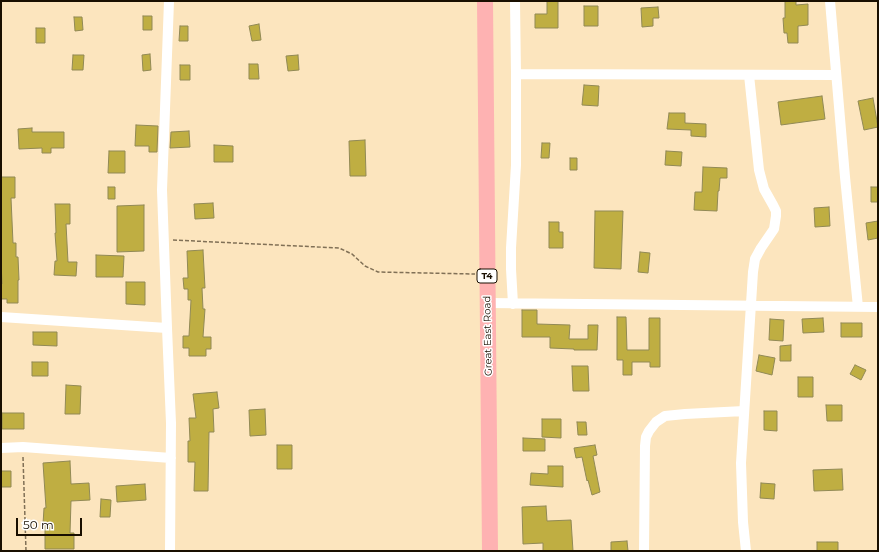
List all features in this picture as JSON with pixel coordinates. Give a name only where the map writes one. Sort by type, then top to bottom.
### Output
[{"type":"highway","name":"Great East Road","points":[[485,1],[490,551]]},
{"type":"street","points":[[169,1],[162,190],[171,423],[170,551]]},
{"type":"street","points":[[514,304],[511,248],[516,165],[515,1]]},
{"type":"street","points":[[830,1],[858,307]]},
{"type":"street","points":[[516,74],[836,75]]},
{"type":"street","points":[[746,551],[743,522],[741,463],[753,272],[755,259],[774,229],[776,216],[776,211],[764,189],[759,170],[749,75]]},
{"type":"street","points":[[487,303],[878,307]]},
{"type":"street","points":[[1,318],[167,328]]},
{"type":"street","points":[[644,551],[645,446],[646,437],[649,431],[656,422],[665,416],[744,411]]},
{"type":"street","points":[[1,448],[23,447],[171,458]]},
{"type":"path","points":[[164,240],[339,248],[352,254],[365,266],[378,272],[487,275]]},
{"type":"path","points":[[23,447],[26,551]]},
{"type":"building","points":[[547,1],[558,1],[558,28],[535,28],[535,14],[547,14]]},
{"type":"building","points":[[785,1],[796,1],[796,5],[808,4],[808,25],[798,26],[798,43],[788,43],[787,33],[784,33],[783,18],[785,18]]},
{"type":"building","points":[[584,6],[598,6],[598,26],[584,26]]},
{"type":"building","points":[[658,7],[659,18],[653,18],[653,26],[642,27],[641,8]]},
{"type":"building","points":[[143,16],[152,16],[152,30],[143,30]]},
{"type":"building","points":[[74,17],[82,17],[83,30],[75,31]]},
{"type":"building","points":[[259,24],[261,40],[252,41],[249,26]]},
{"type":"building","points":[[180,26],[188,26],[188,41],[179,41]]},
{"type":"building","points":[[36,28],[45,28],[45,43],[36,43]]},
{"type":"building","points":[[150,54],[151,70],[143,71],[142,55]]},
{"type":"building","points":[[73,55],[84,55],[83,70],[72,70]]},
{"type":"building","points":[[298,55],[299,70],[288,71],[286,56]]},
{"type":"building","points":[[249,64],[258,64],[259,79],[249,79]]},
{"type":"building","points":[[180,65],[190,65],[190,80],[180,80]]},
{"type":"building","points":[[584,85],[599,86],[598,106],[582,105]]},
{"type":"building","points":[[822,96],[825,119],[781,125],[778,102]]},
{"type":"building","points":[[873,98],[878,127],[864,130],[858,101]]},
{"type":"building","points":[[669,113],[685,113],[685,123],[706,124],[706,137],[691,136],[691,130],[667,129]]},
{"type":"building","points":[[136,125],[158,126],[157,152],[149,152],[149,146],[135,146]]},
{"type":"building","points":[[32,128],[32,132],[64,132],[64,148],[51,148],[51,153],[42,153],[42,148],[19,149],[18,129]]},
{"type":"building","points":[[189,131],[190,147],[170,148],[171,132]]},
{"type":"building","points":[[365,140],[366,176],[350,176],[349,141]]},
{"type":"building","points":[[542,143],[550,143],[549,158],[541,158]]},
{"type":"building","points":[[214,145],[233,146],[233,162],[214,162]]},
{"type":"building","points":[[109,151],[125,151],[125,173],[108,173]]},
{"type":"building","points":[[666,151],[682,152],[681,166],[665,165]]},
{"type":"building","points":[[570,158],[577,158],[577,170],[570,170]]},
{"type":"building","points":[[703,167],[727,168],[727,178],[720,178],[717,211],[694,210],[695,192],[702,192]]},
{"type":"building","points":[[1,177],[15,177],[15,198],[11,198],[13,243],[16,243],[16,257],[18,257],[18,303],[7,303],[7,299],[1,299]]},
{"type":"building","points":[[108,187],[115,187],[115,199],[108,199]]},
{"type":"building","points":[[871,187],[878,187],[878,202],[871,202]]},
{"type":"building","points":[[213,203],[214,218],[195,219],[194,204]]},
{"type":"building","points":[[55,204],[70,204],[70,224],[66,224],[68,262],[77,262],[76,276],[54,275],[55,261],[57,261]]},
{"type":"building","points":[[144,205],[144,251],[117,252],[117,206]]},
{"type":"building","points":[[829,207],[830,226],[815,227],[814,208]]},
{"type":"building","points":[[595,211],[623,211],[621,269],[594,268]]},
{"type":"building","points":[[878,221],[878,238],[868,240],[866,223]]},
{"type":"building","points":[[549,222],[559,222],[559,232],[563,232],[563,248],[549,248]]},
{"type":"building","points":[[203,250],[205,288],[202,288],[203,309],[205,309],[203,337],[211,337],[211,349],[206,349],[206,356],[189,356],[189,348],[183,348],[183,336],[189,336],[191,300],[188,300],[188,289],[184,289],[183,278],[188,278],[187,251]]},
{"type":"building","points":[[640,252],[650,253],[648,273],[638,272]]},
{"type":"building","points":[[96,255],[124,256],[123,277],[96,277]]},
{"type":"building","points":[[126,282],[145,282],[145,305],[126,304]]},
{"type":"building","points":[[522,310],[537,310],[537,324],[570,325],[569,339],[588,339],[588,325],[598,325],[597,350],[550,348],[550,337],[522,337]]},
{"type":"building","points":[[617,317],[626,317],[627,350],[649,350],[649,318],[660,318],[660,367],[650,367],[650,362],[632,362],[632,375],[623,375],[623,360],[617,360]]},
{"type":"building","points":[[823,318],[824,332],[803,333],[802,319]]},
{"type":"building","points":[[770,319],[784,320],[783,341],[769,340]]},
{"type":"building","points":[[841,323],[862,323],[862,337],[841,337]]},
{"type":"building","points":[[33,332],[57,332],[57,346],[33,345]]},
{"type":"building","points":[[791,345],[791,361],[780,361],[780,346]]},
{"type":"building","points":[[759,355],[775,358],[772,375],[756,371]]},
{"type":"building","points":[[32,362],[48,362],[48,376],[32,376]]},
{"type":"building","points":[[855,365],[866,370],[861,380],[850,374]]},
{"type":"building","points":[[572,366],[588,366],[589,391],[573,391]]},
{"type":"building","points":[[798,377],[813,377],[813,397],[798,397]]},
{"type":"building","points":[[66,385],[81,386],[80,414],[65,414]]},
{"type":"building","points":[[217,392],[219,408],[213,409],[214,432],[209,432],[208,491],[194,491],[195,462],[188,462],[188,441],[190,441],[189,418],[196,418],[193,394]]},
{"type":"building","points":[[826,405],[842,405],[842,421],[827,421]]},
{"type":"building","points":[[265,409],[266,435],[250,436],[249,410]]},
{"type":"building","points":[[764,411],[777,411],[777,431],[764,430]]},
{"type":"building","points":[[2,413],[24,413],[24,429],[2,429]]},
{"type":"building","points":[[542,419],[561,419],[561,438],[542,437]]},
{"type":"building","points":[[577,422],[586,422],[587,435],[578,435]]},
{"type":"building","points":[[523,438],[545,439],[545,451],[523,451]]},
{"type":"building","points":[[277,445],[292,445],[292,469],[277,469]]},
{"type":"building","points":[[595,445],[597,455],[593,456],[600,492],[592,495],[588,480],[587,481],[582,457],[576,458],[574,448]]},
{"type":"building","points":[[70,461],[71,484],[89,483],[90,500],[71,501],[70,533],[74,533],[74,549],[45,549],[45,524],[43,524],[44,508],[46,508],[43,463]]},
{"type":"building","points":[[548,466],[563,466],[563,487],[530,485],[531,473],[548,474]]},
{"type":"building","points":[[842,469],[843,490],[814,491],[813,470]]},
{"type":"building","points":[[1,471],[11,471],[11,487],[1,487]]},
{"type":"building","points":[[761,483],[775,484],[774,499],[760,498]]},
{"type":"building","points":[[145,484],[146,500],[117,502],[116,486]]},
{"type":"building","points":[[101,499],[111,500],[110,517],[100,517]]},
{"type":"building","points":[[546,506],[547,521],[571,520],[573,551],[543,551],[543,543],[523,544],[522,507]]},
{"type":"building","points":[[627,541],[628,551],[611,551],[611,542]]},
{"type":"building","points":[[817,542],[838,542],[838,551],[817,551]]}]
